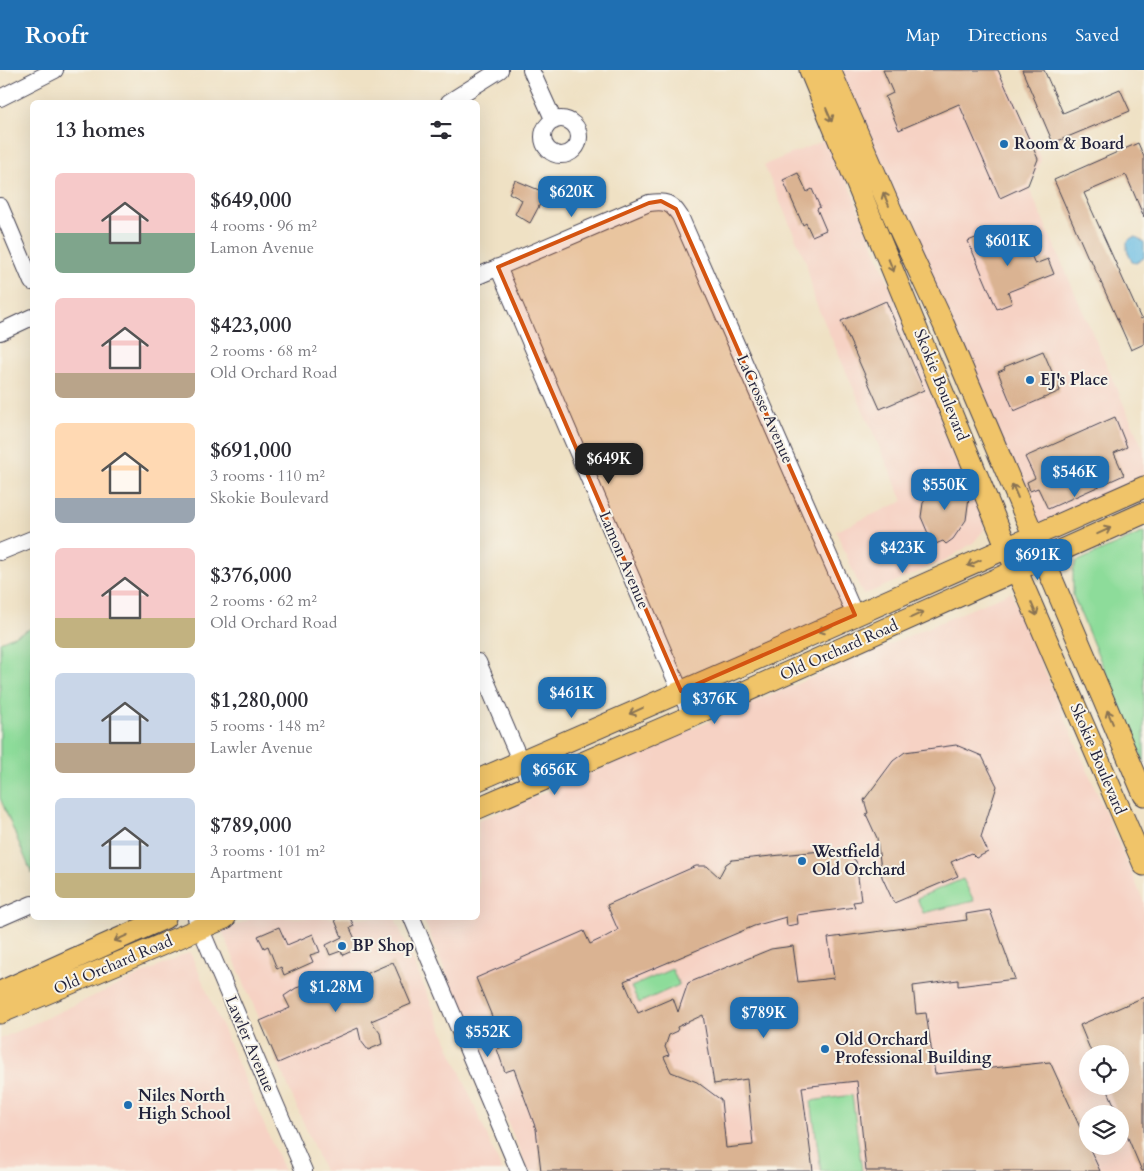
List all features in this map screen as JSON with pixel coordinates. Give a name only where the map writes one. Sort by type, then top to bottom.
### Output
[{"type":"main road","name":"Skokie Boulevard","points":[[810,70],[1007,548],[1144,866]]},
{"type":"main road","name":"Skokie Boulevard","points":[[830,70],[898,226],[943,323],[1144,795]]},
{"type":"main road","name":"Old Orchard Road","points":[[480,779],[1144,487]]},
{"type":"main road","name":"Old Orchard Road","points":[[480,807],[691,716],[1144,512]]},
{"type":"main road","name":"Old Orchard Road","points":[[0,992],[161,920]]},
{"type":"main road","name":"Old Orchard Road","points":[[0,1013],[198,923],[214,920]]},
{"type":"street","points":[[0,98],[55,70]]},
{"type":"street","points":[[452,100],[500,70]]},
{"type":"street","points":[[531,70],[554,121]]},
{"type":"street","name":"LaCrosse Avenue","points":[[498,267],[649,203],[661,202],[671,204],[680,216],[855,615]]},
{"type":"street","points":[[0,206],[30,277]]},
{"type":"street","points":[[480,275],[498,267]]},
{"type":"street","name":"Lamon Avenue","points":[[498,267],[691,716]]},
{"type":"street","points":[[0,332],[30,318]]},
{"type":"street","points":[[0,552],[30,539]]},
{"type":"street","points":[[480,667],[531,786]]},
{"type":"street","points":[[0,918],[30,905]]},
{"type":"street","points":[[413,920],[519,1171]]},
{"type":"street","name":"Lawler Avenue","points":[[198,923],[304,1171]]},
{"type":"highlighted area","points":[[661,201],[676,209],[855,615],[681,691],[498,267],[649,203]]},
{"type":"shaded area","points":[[838,70],[1002,70],[1041,160],[1029,188],[1144,451],[1144,479],[1038,524]]},
{"type":"shaded area","points":[[830,138],[984,517],[984,530],[973,543],[944,561],[863,595],[836,531],[903,501],[815,301],[806,262],[764,165]]},
{"type":"shaded area","name":"Westfield Old Orchard","points":[[1011,592],[1144,902],[1144,1171],[528,1171],[424,920],[480,920],[480,820]]},
{"type":"shaded area","points":[[248,920],[396,920],[502,1171],[324,1171],[222,931]]},
{"type":"shaded area","name":"Niles North High School","points":[[190,952],[284,1171],[0,1171],[0,1039]]},
{"type":"green space","points":[[1144,532],[1144,763],[1073,596],[1073,571],[1076,562]]},
{"type":"green space","points":[[30,629],[30,869],[0,798],[0,642]]},
{"type":"green space","points":[[963,879],[974,901],[923,913],[917,898]]},
{"type":"green space","points":[[672,969],[679,985],[639,1003],[631,987]]},
{"type":"green space","points":[[852,1095],[862,1171],[821,1171],[811,1101]]},
{"type":"water","points":[[1135,237],[1144,243],[1144,258],[1136,263],[1132,262],[1127,250],[1127,242]]},
{"type":"building","name":"Room & Board","points":[[883,70],[998,70],[1038,159],[1028,185],[1000,198],[959,104],[899,130],[885,97],[893,93]]},
{"type":"building","points":[[1022,70],[1044,70],[1063,113],[1120,89],[1130,111],[1053,143]]},
{"type":"building","points":[[1138,143],[1144,157],[1144,217],[1126,175],[1084,193],[1141,319],[1144,317],[1144,344],[1131,350],[1054,180]]},
{"type":"building","points":[[798,173],[807,192],[812,189],[820,207],[817,209],[826,230],[812,236],[806,223],[803,225],[783,180]]},
{"type":"building","points":[[515,180],[546,193],[530,223],[515,214],[522,200],[509,193]]},
{"type":"building","points":[[1022,234],[1035,264],[1048,259],[1054,274],[1008,292],[1012,303],[997,309],[968,241],[983,235],[988,248]]},
{"type":"building","points":[[886,301],[924,390],[880,409],[841,321]]},
{"type":"building","name":"EJ's Place","points":[[1043,351],[1053,374],[1056,373],[1061,386],[1059,387],[1060,391],[1014,411],[998,372],[1005,369],[1004,367]]},
{"type":"building","points":[[1115,417],[1127,447],[1114,453],[1124,475],[1048,509],[1038,488],[1030,491],[1027,482],[1035,478],[1025,457]]},
{"type":"building","points":[[959,478],[969,497],[966,520],[953,539],[946,544],[943,541],[933,545],[921,517],[923,503],[933,489]]},
{"type":"building","points":[[956,745],[982,756],[997,786],[981,837],[988,852],[976,858],[971,853],[951,862],[958,876],[894,903],[882,877],[877,838],[866,814],[868,813],[864,800],[893,761],[905,752]]},
{"type":"building","points":[[841,849],[856,861],[861,901],[853,902],[855,907],[797,915],[798,924],[787,926],[786,917],[754,926],[624,981],[638,1013],[673,998],[678,1012],[688,983],[771,949],[793,946],[798,982],[834,978],[828,938],[967,920],[966,914],[990,910],[1015,979],[958,986],[958,980],[913,986],[916,1014],[926,1013],[935,1074],[1050,1062],[1079,1125],[1079,1155],[1093,1155],[1100,1171],[866,1171],[857,1081],[802,1087],[813,1171],[541,1171],[536,1129],[514,1069],[505,1072],[497,1049],[516,1042],[494,1036],[496,1026],[476,978],[584,931],[590,944],[618,930],[607,905],[696,866],[707,866],[719,877],[726,864],[732,860]],"holes":[[[703,1015],[714,1084],[747,1079],[753,1145],[726,1148],[721,1100],[697,1082],[671,1072],[664,1057],[669,1055],[665,1047],[669,1035],[678,1031],[677,1027]]]},
{"type":"building","name":"BP Shop","points":[[335,920],[351,920],[354,926],[350,928],[359,948],[343,955],[341,951],[330,955],[326,945],[342,937]]},
{"type":"building","points":[[279,927],[287,945],[313,934],[320,952],[310,955],[313,962],[284,975],[281,967],[277,969],[268,946],[264,948],[258,936]]},
{"type":"building","points":[[393,962],[411,1004],[371,1021],[380,1033],[382,1044],[368,1050],[361,1041],[358,1028],[278,1063],[260,1021],[290,1008],[284,996],[296,988],[309,984],[315,996]]},
{"type":"building","points":[[1144,997],[1144,1171],[1142,1171],[1129,1140],[1129,1105],[1114,1105],[1110,1095],[1129,1095],[1129,1045],[1088,1045],[1080,1025]]},
{"type":"place","name":"Room & Board","points":[[1004,144]]},
{"type":"place","name":"EJ's Place","points":[[1030,380]]},
{"type":"place","name":"Westfield Old Orchard","points":[[802,861]]},
{"type":"place","name":"BP Shop","points":[[342,946]]},
{"type":"place","name":"Old Orchard Professional Building","points":[[825,1049]]},
{"type":"place","name":"Niles North High School","points":[[128,1105]]}]
